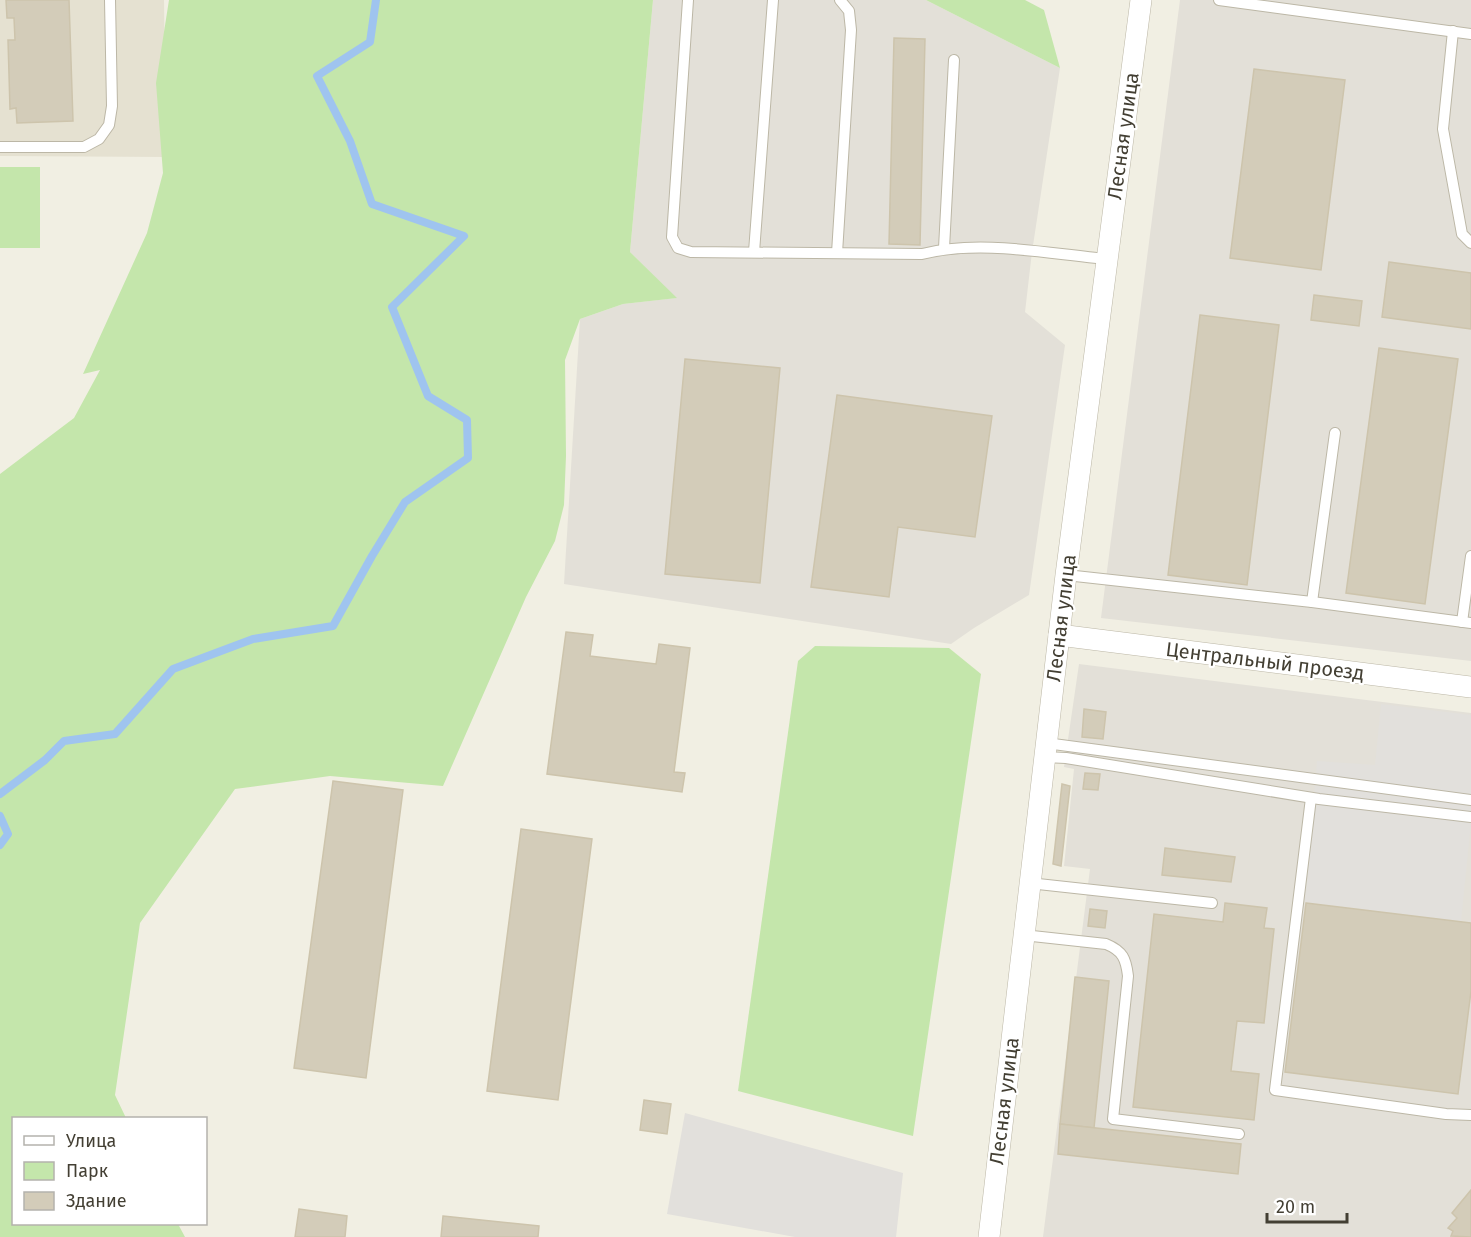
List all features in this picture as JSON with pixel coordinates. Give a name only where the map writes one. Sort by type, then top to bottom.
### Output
[{"type":"street","name":"Лесная улица","points":[[989,1237],[1066,574],[1142,0]]},
{"type":"street","name":"Центральный проезд","points":[[1059,635],[1471,687]]},
{"type":"lane","points":[[0,147],[84,147],[99,139],[109,125],[112,106],[110,0]]},
{"type":"lane","points":[[688,0],[672,237],[678,248],[691,252],[922,254],[944,248],[970,247],[1107,259]]},
{"type":"lane","points":[[753,252],[773,0]]},
{"type":"lane","points":[[837,253],[851,30],[849,11],[840,0]]},
{"type":"lane","points":[[1220,0],[1471,34]]},
{"type":"lane","points":[[1453,31],[1443,129],[1461,234],[1471,243]]},
{"type":"lane","points":[[944,248],[954,60]]},
{"type":"lane","points":[[1312,602],[1335,433]]},
{"type":"lane","points":[[1066,574],[1466,622],[1471,556]]},
{"type":"lane","points":[[1045,750],[1066,758],[1311,798],[1471,817]]},
{"type":"lane","points":[[1045,750],[1471,800]]},
{"type":"lane","points":[[1311,798],[1275,1090],[1446,1114],[1471,1115]]},
{"type":"lane","points":[[1029,883],[1212,903]]},
{"type":"lane","points":[[1023,935],[1106,944],[1117,948],[1126,961],[1128,976],[1113,1119],[1239,1134]]},
{"type":"shaded area","points":[[0,0],[164,0],[166,157],[0,156]]},
{"type":"shaded area","points":[[653,0],[926,0],[1060,68],[1025,312],[1065,345],[1029,595],[951,644],[564,584],[580,319],[623,304],[676,298],[630,252]]},
{"type":"shaded area","points":[[1180,0],[1471,0],[1471,661],[1101,618]]},
{"type":"shaded area","points":[[1079,664],[1471,713],[1471,1237],[1043,1237],[1090,869],[1064,866],[1074,769],[1064,767]]},
{"type":"shaded area","points":[[1381,704],[1471,715],[1471,823],[1461,921],[1305,902],[1317,761],[1375,765]]},
{"type":"shaded area","points":[[685,1113],[903,1173],[896,1237],[795,1237],[667,1214]]},
{"type":"green space","points":[[169,0],[653,0],[630,252],[677,298],[623,304],[580,319],[565,360],[564,505],[555,541],[526,597],[443,786],[330,776],[235,789],[140,923],[115,1095],[126,1117],[12,1117],[12,1225],[179,1225],[185,1237],[0,1237],[0,474],[74,418],[100,370],[83,374],[147,233],[163,173],[156,83]]},
{"type":"green space","points":[[926,0],[1025,0],[1044,10],[1060,68]]},
{"type":"green space","points":[[0,167],[40,167],[40,248],[0,248]]},
{"type":"green space","points":[[815,646],[949,648],[981,674],[913,1136],[738,1091],[798,661]]},
{"type":"building","points":[[6,0],[69,0],[73,121],[17,123],[16,108],[10,109],[8,40],[15,40],[14,18],[7,18]]},
{"type":"building","points":[[894,38],[925,39],[920,245],[889,244]]},
{"type":"building","points":[[1254,69],[1345,80],[1321,270],[1230,258]]},
{"type":"building","points":[[1389,262],[1471,273],[1471,329],[1382,317]]},
{"type":"building","points":[[1314,295],[1362,301],[1359,326],[1311,320]]},
{"type":"building","points":[[1200,315],[1279,325],[1247,585],[1168,575]]},
{"type":"building","points":[[1379,348],[1458,359],[1425,604],[1346,593]]},
{"type":"building","points":[[685,359],[780,368],[760,583],[665,574]]},
{"type":"building","points":[[837,395],[992,416],[975,537],[898,527],[889,597],[811,587]]},
{"type":"building","points":[[566,632],[593,635],[590,656],[656,664],[659,644],[690,648],[674,772],[685,773],[682,792],[547,774]]},
{"type":"building","points":[[1084,709],[1106,712],[1103,739],[1082,737]]},
{"type":"building","points":[[1085,773],[1100,774],[1098,790],[1083,789]]},
{"type":"building","points":[[333,781],[403,790],[366,1078],[294,1068]]},
{"type":"building","points":[[1062,784],[1070,786],[1061,866],[1053,864]]},
{"type":"building","points":[[521,829],[592,839],[558,1100],[487,1091]]},
{"type":"building","points":[[1165,848],[1235,857],[1231,882],[1162,875]]},
{"type":"building","points":[[1225,903],[1267,908],[1264,928],[1274,929],[1264,1023],[1237,1021],[1231,1071],[1259,1074],[1254,1120],[1133,1107],[1154,914],[1223,922]]},
{"type":"building","points":[[1306,903],[1471,923],[1471,991],[1458,1094],[1285,1072]]},
{"type":"building","points":[[1090,909],[1107,911],[1105,928],[1088,926]]},
{"type":"building","points":[[1075,977],[1109,981],[1094,1128],[1060,1124]]},
{"type":"building","points":[[644,1100],[671,1104],[667,1134],[640,1130]]},
{"type":"building","points":[[1060,1124],[1241,1144],[1238,1174],[1058,1154]]},
{"type":"building","points":[[1471,1190],[1471,1237],[1451,1236],[1453,1231],[1448,1228],[1457,1218],[1452,1213]]},
{"type":"building","points":[[299,1209],[347,1216],[345,1237],[295,1237]]},
{"type":"building","points":[[443,1216],[539,1226],[538,1237],[441,1237]]},
{"type":"waterway","points":[[0,794],[45,760],[64,741],[115,734],[173,669],[253,639],[333,626],[405,502],[468,458],[467,420],[428,396],[392,307],[464,236],[372,204],[350,141],[317,76],[370,42],[376,0]]},
{"type":"waterway","points":[[0,816],[8,834],[0,845]]}]
